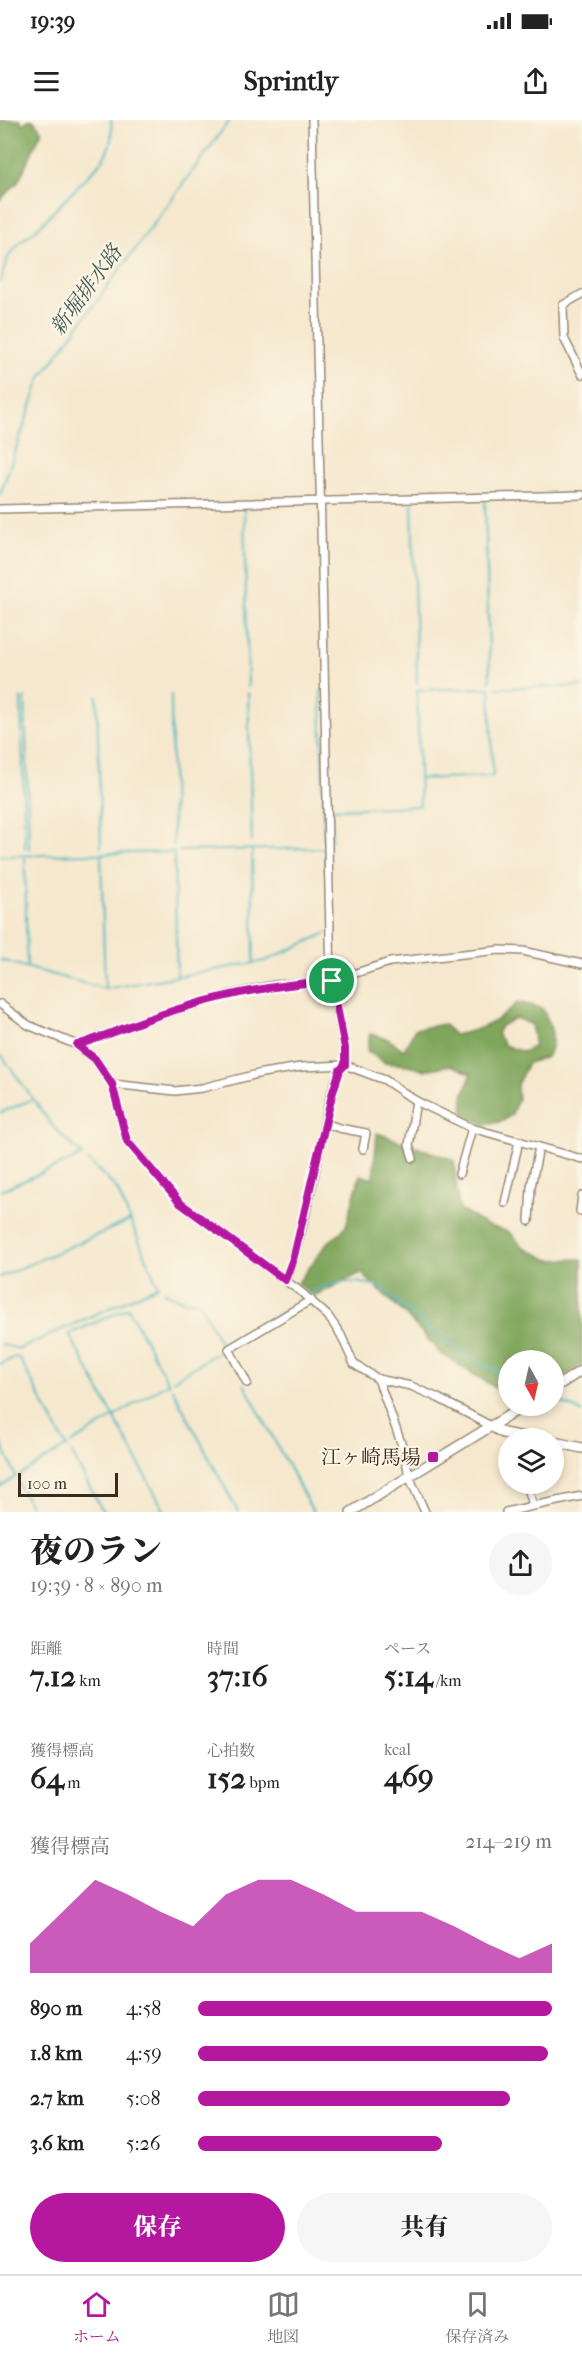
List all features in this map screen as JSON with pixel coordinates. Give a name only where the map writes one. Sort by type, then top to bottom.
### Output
[{"type":"main road","points":[[564,1382],[582,1370]]},
{"type":"main road","points":[[351,1512],[508,1416]]},
{"type":"main road","points":[[491,1426],[498,1429]]},
{"type":"main road","points":[[564,1445],[582,1448]]},
{"type":"street","points":[[285,1280],[294,1256],[325,1123],[340,1070],[345,1065],[345,1048],[332,981],[312,120]]},
{"type":"street","points":[[582,294],[563,305],[564,338],[582,374]]},
{"type":"street","points":[[1,509],[582,495]]},
{"type":"street","points":[[77,1045],[160,1015],[228,995],[274,986],[332,981],[390,962],[492,951],[523,951],[582,965]]},
{"type":"street","points":[[0,1004],[28,1025],[77,1045],[95,1059],[112,1084],[127,1141],[180,1203],[311,1300],[335,1324],[354,1364],[378,1379],[411,1386],[491,1426]]},
{"type":"street","points":[[112,1084],[175,1091],[202,1088],[262,1073],[301,1067],[345,1065],[385,1080],[416,1101],[472,1128],[582,1159]]},
{"type":"street","points":[[413,1158],[409,1145],[416,1101]]},
{"type":"street","points":[[325,1123],[366,1133],[363,1149]]},
{"type":"street","points":[[459,1174],[472,1128]]},
{"type":"street","points":[[505,1203],[519,1141]]},
{"type":"street","points":[[529,1221],[531,1187],[539,1147]]},
{"type":"street","points":[[580,1210],[582,1196]]},
{"type":"street","points":[[247,1383],[229,1349],[311,1300]]},
{"type":"street","points":[[378,1379],[404,1451],[409,1476],[425,1512]]},
{"type":"street","points":[[530,1494],[533,1506]]},
{"type":"street","points":[[506,1512],[582,1496]]},
{"type":"street","points":[[548,1504],[550,1512]]},
{"type":"green space","points":[[0,120],[20,120],[23,124],[28,120],[33,120],[42,131],[18,182],[0,200]]},
{"type":"green space","points":[[518,1002],[542,1008],[550,1026],[552,1045],[547,1057],[528,1063],[517,1085],[518,1099],[512,1114],[503,1121],[486,1125],[464,1115],[463,1095],[471,1074],[451,1065],[425,1070],[408,1065],[385,1063],[367,1051],[370,1034],[388,1039],[404,1050],[415,1029],[444,1024],[454,1035],[473,1031],[504,1015]],"holes":[[[515,1018],[531,1024],[535,1046],[523,1052],[504,1045],[497,1034],[501,1026]]]},
{"type":"green space","points":[[377,1133],[454,1160],[459,1209],[486,1225],[509,1232],[522,1246],[549,1260],[582,1259],[582,1365],[564,1376],[564,1350],[498,1350],[498,1390],[440,1353],[403,1312],[361,1273],[314,1296],[297,1284],[327,1243],[346,1226],[360,1175],[373,1179]]},
{"type":"waterway","points":[[0,282],[8,257],[20,242],[36,230],[102,161],[111,141],[111,120]]},
{"type":"waterway","name":"新堀排水路","points":[[0,495],[41,377],[230,120]]},
{"type":"waterway","points":[[485,500],[490,682]]},
{"type":"waterway","points":[[412,503],[417,684]]},
{"type":"waterway","points":[[244,506],[248,687]]},
{"type":"waterway","points":[[496,688],[582,686]]},
{"type":"waterway","points":[[332,841],[331,809],[420,806],[417,690],[490,688],[493,776],[419,779]]},
{"type":"waterway","points":[[321,691],[324,841]]},
{"type":"waterway","points":[[248,693],[252,842]]},
{"type":"waterway","points":[[171,695],[173,845]]},
{"type":"waterway","points":[[97,696],[101,847]]},
{"type":"waterway","points":[[21,698],[25,849]]},
{"type":"waterway","points":[[25,698],[29,849]]},
{"type":"waterway","points":[[179,851],[325,848],[325,871]]},
{"type":"waterway","points":[[252,851],[254,962]]},
{"type":"waterway","points":[[0,856],[174,852]]},
{"type":"waterway","points":[[101,854],[105,989]]},
{"type":"waterway","points":[[174,855],[177,977]]},
{"type":"waterway","points":[[25,858],[27,968]]},
{"type":"waterway","points":[[0,960],[105,989],[265,961],[327,933]]},
{"type":"waterway","points":[[0,1191],[83,1155],[54,1128],[2,1056]]},
{"type":"waterway","points":[[0,1113],[33,1099]]},
{"type":"waterway","points":[[0,1344],[19,1349],[158,1286],[117,1189],[89,1161]]},
{"type":"waterway","points":[[0,1277],[131,1220]]},
{"type":"waterway","points":[[308,1295],[326,1286],[344,1282],[363,1283],[383,1289],[430,1330],[472,1358],[498,1372]]},
{"type":"waterway","points":[[163,1291],[184,1301],[199,1301],[223,1349]]},
{"type":"waterway","points":[[236,1341],[302,1300]]},
{"type":"waterway","points":[[115,1419],[69,1334],[128,1308],[169,1384]]},
{"type":"waterway","points":[[173,1380],[228,1346]]},
{"type":"waterway","points":[[0,1364],[16,1357],[20,1359],[67,1448]]},
{"type":"waterway","points":[[71,1444],[169,1382]]},
{"type":"waterway","points":[[244,1384],[313,1512]]},
{"type":"waterway","points":[[172,1388],[238,1512]]},
{"type":"waterway","points":[[564,1404],[582,1412]]},
{"type":"waterway","points":[[116,1421],[165,1512]]},
{"type":"waterway","points":[[0,1439],[16,1477],[0,1487]]},
{"type":"waterway","points":[[20,1475],[67,1446]]},
{"type":"waterway","points":[[71,1452],[103,1512]]},
{"type":"waterway","points":[[19,1484],[33,1512]]},
{"type":"place","name":"江ヶ崎馬場","points":[[433,1457]]},
{"type":"route","points":[[332,981],[345,1048],[345,1065],[340,1070],[332,1095],[311,1191],[294,1256],[285,1280],[180,1203],[127,1141],[112,1084],[95,1059],[77,1045],[181,1008],[228,995],[303,982],[332,981]]}]
